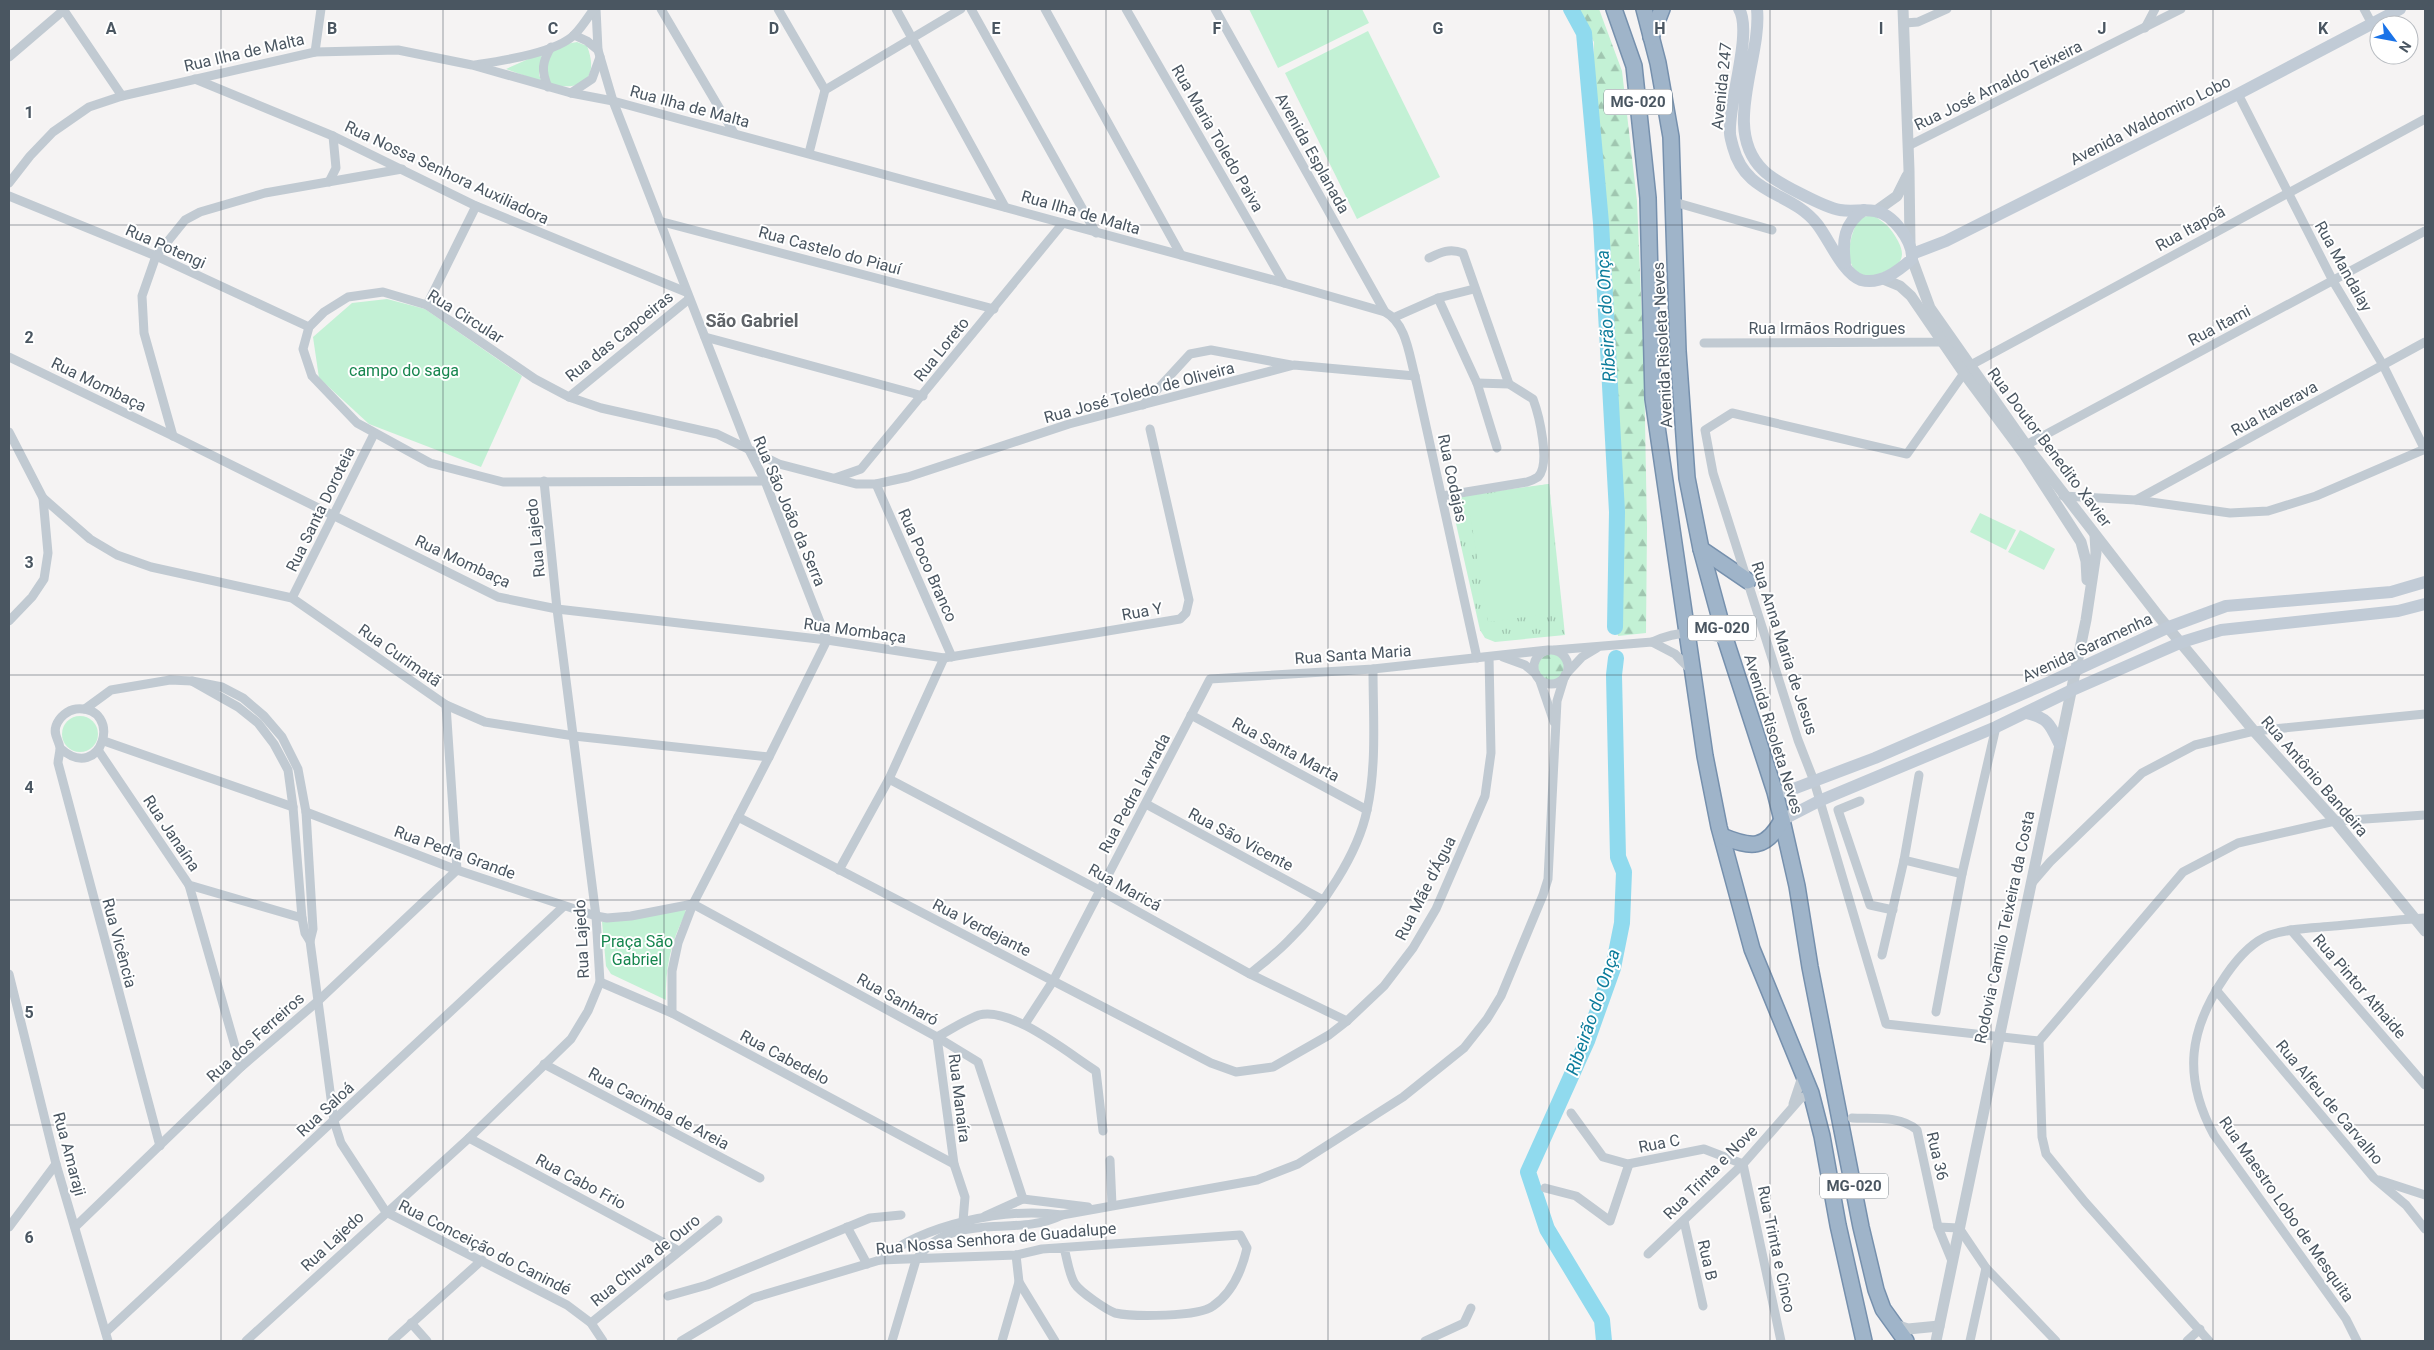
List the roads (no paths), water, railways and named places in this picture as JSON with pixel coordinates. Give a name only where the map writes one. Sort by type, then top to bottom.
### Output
[{"type":"highway","name":"Avenida Risoleta Neves","points":[[1614,9],[1634,66],[1648,198],[1653,399],[1701,732],[1722,836],[1752,949],[1811,1093],[1822,1136],[1838,1226],[1864,1341]]},
{"type":"highway","name":"Avenida Risoleta Neves","points":[[1644,9],[1658,64],[1671,137],[1678,351],[1687,478],[1701,550],[1726,640],[1775,792],[1782,820],[1797,886],[1810,967],[1861,1227],[1876,1290],[1883,1309],[1906,1341]]},
{"type":"highway","points":[[1651,37],[1662,9]]},
{"type":"highway","points":[[1701,550],[1748,581]]},
{"type":"highway","points":[[1722,836],[1746,844],[1761,843],[1774,835],[1782,820]]},
{"type":"main road","name":"Avenida 247","points":[[1739,9],[1742,13],[1743,33],[1730,132],[1736,159],[1744,172],[1757,185],[1803,211],[1816,222],[1846,268]]},
{"type":"main road","name":"Avenida 247","points":[[1757,9],[1743,127],[1747,150],[1763,171],[1788,187],[1840,210],[1870,210]]},
{"type":"main road","name":"Avenida Waldomiro Lobo","points":[[2389,15],[2400,9]]},
{"type":"main road","name":"Avenida Waldomiro Lobo","points":[[1911,253],[1946,241],[2238,94],[2369,26]]},
{"type":"main road","points":[[1870,210],[1885,215],[1893,222],[1911,253],[1883,279],[1864,280],[1851,274],[1846,268],[1843,249],[1845,234],[1853,217],[1870,210]]},
{"type":"main road","name":"Avenida Saramenha","points":[[1775,792],[1788,791],[1875,758],[2169,627],[2226,606],[2391,592],[2425,582]]},
{"type":"main road","name":"Avenida Saramenha","points":[[1782,820],[1819,801],[1996,727],[2070,691],[2182,642],[2221,630],[2398,611],[2425,604]]},
{"type":"main road","points":[[2026,713],[2041,716],[2051,726],[2059,743]]},
{"type":"street","points":[[9,57],[64,9],[122,96]]},
{"type":"street","points":[[315,52],[321,9]]},
{"type":"street","points":[[472,65],[516,58],[551,47],[574,35],[595,9]]},
{"type":"street","name":"Rua São João da Serra","points":[[595,9],[599,53],[612,101],[687,296],[748,448],[765,482],[827,640]]},
{"type":"street","points":[[660,9],[734,133]]},
{"type":"street","points":[[778,9],[825,90]]},
{"type":"street","points":[[896,9],[1005,206]]},
{"type":"street","points":[[809,153],[825,90],[912,36],[961,9]]},
{"type":"street","points":[[971,9],[1096,233]]},
{"type":"street","points":[[1045,9],[1181,255]]},
{"type":"street","name":"Rua Maria Toledo Paiva","points":[[1126,9],[1284,282]]},
{"type":"street","name":"Avenida Esplanada","points":[[1215,9],[1385,312]]},
{"type":"street","name":"Rua Doutor Benedito Xavier","points":[[1903,9],[1905,23],[1911,253],[1930,308],[1946,340]]},
{"type":"street","points":[[1905,23],[1918,22],[1947,9]]},
{"type":"street","points":[[2145,28],[2155,9]]},
{"type":"street","name":"Rua José Arnaldo Teixeira","points":[[1908,146],[2181,9]]},
{"type":"street","points":[[571,94],[592,79],[599,53],[588,41],[574,35]]},
{"type":"street","points":[[548,87],[542,75],[543,60],[551,47]]},
{"type":"street","name":"Rua Ilha de Malta","points":[[9,183],[30,156],[53,132],[89,107],[122,96],[315,52],[398,50],[472,65],[571,94],[612,101],[734,133],[1005,206],[1096,233],[1284,282],[1385,312]]},
{"type":"street","name":"Rua Nossa Senhora Auxiliadora","points":[[195,79],[333,136],[476,206],[687,296]]},
{"type":"street","name":"Rua Mandalay","points":[[2238,94],[2333,280],[2383,365],[2425,450]]},
{"type":"street","name":"Rua Itapoã","points":[[1966,369],[2287,192],[2425,119]]},
{"type":"street","points":[[329,182],[336,168],[333,136]]},
{"type":"street","points":[[173,436],[144,333],[142,296],[156,256],[185,220],[200,212],[265,193],[402,169]]},
{"type":"street","points":[[1870,210],[1897,196],[1909,170]]},
{"type":"street","name":"Rua Potengi","points":[[9,196],[156,256],[309,327]]},
{"type":"street","points":[[1674,202],[1772,230]]},
{"type":"street","points":[[427,305],[476,206]]},
{"type":"street","name":"Rua Castelo do Piauí","points":[[659,221],[994,309]]},
{"type":"street","name":"Rua Loreto","points":[[832,478],[846,476],[862,469],[1063,223]]},
{"type":"street","name":"Rua Itami","points":[[2026,445],[2425,231]]},
{"type":"street","points":[[1429,258],[1444,250],[1456,250],[1463,253],[1467,260],[1474,289],[1487,317],[1509,384]]},
{"type":"street","name":"Rua Doutor Benedito Xavier","points":[[1883,279],[1900,286],[1911,296],[1946,340],[2024,454],[2080,542],[2086,561],[2086,620]]},
{"type":"street","points":[[1385,312],[1395,317],[1438,298],[1474,289]]},
{"type":"street","name":"Rua Circular","points":[[309,327],[324,312],[348,297],[383,292],[427,305],[535,379],[569,397],[601,408],[718,434],[748,448]]},
{"type":"street","name":"Rua das Capoeiras","points":[[569,397],[687,296]]},
{"type":"street","points":[[1438,298],[1477,383],[1497,448]]},
{"type":"street","name":"Rua Codajas","points":[[1395,317],[1405,338],[1416,376],[1477,658]]},
{"type":"street","points":[[309,327],[303,349],[312,376],[358,423],[374,434],[430,463],[503,482],[765,482]]},
{"type":"street","points":[[705,337],[923,396]]},
{"type":"street","name":"Rua Irmãos Rodrigues","points":[[1704,343],[1946,340]]},
{"type":"street","name":"Rua Itaverava","points":[[2136,500],[2425,342]]},
{"type":"street","points":[[1142,406],[1190,354],[1210,350],[1294,365]]},
{"type":"street","name":"Rua Mombaça","points":[[9,357],[498,597],[557,610],[827,640],[948,658]]},
{"type":"street","name":"Rua José Toledo de Oliveira","points":[[876,484],[908,477],[1069,424],[1294,365],[1416,376]]},
{"type":"street","name":"Rua Doutor Benedito Xavier","points":[[1966,369],[2095,535],[2182,642]]},
{"type":"street","name":"Rua Anna Maria de Jesus","points":[[1966,369],[1907,454],[1732,413],[1705,430],[1713,473],[1798,740],[1814,781],[1886,1024],[2040,1041]]},
{"type":"street","points":[[1442,496],[1527,482],[1538,477],[1543,468],[1544,453],[1533,399],[1509,384],[1477,383]]},
{"type":"street","name":"Rua Y","points":[[948,658],[1180,619],[1186,613],[1189,600],[1150,429]]},
{"type":"street","points":[[9,432],[43,498],[48,553],[44,579],[32,598],[9,621]]},
{"type":"street","name":"Rua Santa Doroteia","points":[[292,598],[374,434]]},
{"type":"street","points":[[748,448],[760,456],[779,464],[856,484],[876,484]]},
{"type":"street","points":[[2045,488],[2067,497],[2136,500],[2230,513],[2268,510],[2316,496],[2425,450]]},
{"type":"street","name":"Rua Lajedo","points":[[246,1341],[469,1138],[570,1039],[588,1011],[600,982],[596,916],[557,610],[544,481]]},
{"type":"street","name":"Rua Poco Branco","points":[[876,484],[948,658]]},
{"type":"street","name":"Rua Curimatã","points":[[43,498],[90,539],[117,555],[151,567],[292,598],[446,705],[485,722],[574,736],[770,757]]},
{"type":"street","points":[[2063,515],[2095,535]]},
{"type":"street","name":"Rodovia Camilo Teixeira da Costa","points":[[1936,1341],[2029,886],[2086,620],[2096,553],[2095,535]]},
{"type":"street","name":"Rua Santa Maria","points":[[1210,679],[1373,670],[1551,650],[1648,642],[1686,633],[1706,634],[1726,640]]},
{"type":"street","points":[[672,1013],[672,971],[678,943],[694,904],[770,757],[827,640]]},
{"type":"street","points":[[1648,642],[1675,654],[1692,671]]},
{"type":"street","name":"Rua Antônio Bandeira","points":[[2182,642],[2254,731],[2420,918],[2425,931]]},
{"type":"street","name":"Rua Santa Maria","points":[[1565,674],[1582,657],[1604,645]]},
{"type":"street","points":[[892,1341],[916,1260],[936,1240],[967,1228],[1047,1222],[1062,1215],[1257,1180],[1298,1164],[1403,1098],[1472,1039],[1501,996],[1548,879],[1555,725],[1557,701],[1565,674],[1566,660],[1551,650],[1536,659],[1537,676],[1555,725]]},
{"type":"street","name":"Rua Santa Maria","points":[[1493,656],[1525,664],[1537,676]]},
{"type":"street","name":"Rua Mãe d'Água","points":[[1211,1063],[1236,1072],[1273,1067],[1329,1036],[1384,986],[1413,948],[1436,909],[1482,804],[1491,753],[1493,656]]},
{"type":"street","points":[[839,870],[889,779],[948,658]]},
{"type":"street","points":[[1250,974],[1291,939],[1323,900],[1349,857],[1367,810],[1373,749],[1373,670]]},
{"type":"street","points":[[1537,676],[1553,683],[1565,674]]},
{"type":"street","name":"Rua Pedra Lavrada","points":[[1025,1024],[1053,981],[1210,679]]},
{"type":"street","name":"Rua Conceição do Canindé","points":[[85,709],[112,690],[170,680],[192,681],[222,688],[243,698],[282,737],[298,769],[306,812],[313,929],[310,941],[334,1121],[341,1143],[386,1212],[567,1305],[591,1324],[603,1341]]},
{"type":"street","name":"Rua Conceição do Canindé","points":[[192,681],[238,706],[258,723],[274,744],[288,770],[293,806],[302,918],[305,933],[310,941]]},
{"type":"street","points":[[446,705],[457,870]]},
{"type":"street","points":[[85,709],[95,713],[102,721],[105,731],[104,741],[98,750],[89,756],[78,758],[68,755],[60,748],[55,737],[56,725],[63,715],[73,710],[85,709]]},
{"type":"street","points":[[2029,886],[2050,862],[2142,773],[2195,745],[2254,731],[2425,714]]},
{"type":"street","name":"Rua Santa Marta","points":[[1191,715],[1367,810]]},
{"type":"street","points":[[1936,1012],[1962,874],[1996,727]]},
{"type":"street","points":[[104,741],[293,806]]},
{"type":"street","name":"Rua Vicência","points":[[60,748],[58,764],[63,788],[160,1146]]},
{"type":"street","name":"Rua Janaína","points":[[98,750],[189,884],[302,918]]},
{"type":"street","points":[[1882,955],[1904,860],[1919,775]]},
{"type":"street","name":"Rua Maricá","points":[[889,779],[1099,890],[1250,974],[1347,1021]]},
{"type":"street","points":[[1860,801],[1838,810],[1870,905],[1893,910]]},
{"type":"street","name":"Rua São Vicente","points":[[1146,804],[1323,900]]},
{"type":"street","name":"Rua Pedra Grande","points":[[306,812],[457,870],[596,916]]},
{"type":"street","points":[[2209,1341],[2046,1154],[2042,1137],[2040,1041],[2183,872],[2238,843],[2335,821],[2425,815]]},
{"type":"street","name":"Rua Verdejante","points":[[738,817],[1211,1063]]},
{"type":"street","points":[[1904,860],[1962,874]]},
{"type":"street","name":"Rua dos Ferreiros","points":[[75,1227],[241,1067],[318,1001],[457,870]]},
{"type":"street","points":[[189,884],[241,1067]]},
{"type":"street","points":[[596,916],[607,918],[631,916],[694,904]]},
{"type":"street","name":"Rua Sanharó","points":[[694,904],[937,1037],[978,1062],[1023,1199]]},
{"type":"street","name":"Rua Saloá","points":[[107,1337],[564,906]]},
{"type":"street","name":"Rua Maestro Lobo de Mesquita","points":[[2357,1341],[2346,1319],[2214,1134],[2201,1111],[2194,1085],[2194,1049],[2201,1019],[2216,990],[2237,959],[2252,945],[2269,936],[2291,930],[2420,918]]},
{"type":"street","name":"Rua Pintor Athaide","points":[[2291,930],[2425,1085]]},
{"type":"street","name":"Rua Amaraji","points":[[9,974],[56,1164],[107,1337]]},
{"type":"street","name":"Rua Cabedelo","points":[[600,982],[672,1013],[954,1164]]},
{"type":"street","name":"Rua Alfeu de Carvalho","points":[[2216,990],[2374,1178],[2406,1205],[2425,1229]]},
{"type":"street","name":"Rua Manaíra","points":[[964,1221],[965,1197],[954,1164],[937,1037],[980,1015],[1007,1016],[1025,1024],[1096,1071],[1102,1131]]},
{"type":"street","name":"Rua Cacimba de Areia","points":[[544,1064],[760,1178]]},
{"type":"street","name":"Rua Trinta e Nove","points":[[1791,1109],[1804,1073]]},
{"type":"street","name":"Rua Trinta e Nove","points":[[1648,1254],[1743,1164],[1800,1099],[1811,1093]]},
{"type":"street","name":"Rua C","points":[[1571,1113],[1603,1157],[1629,1164],[1704,1149],[1743,1164]]},
{"type":"street","name":"Rua 36","points":[[1852,1118],[1909,1122],[1917,1130],[1938,1227],[1952,1261]]},
{"type":"street","name":"Rua Cabo Frio","points":[[469,1138],[679,1251]]},
{"type":"street","points":[[1110,1160],[1112,1206]]},
{"type":"street","points":[[9,1228],[56,1164]]},
{"type":"street","points":[[1545,1188],[1576,1196],[1610,1221],[1629,1164]]},
{"type":"street","name":"Rua Trinta e Cinco","points":[[1743,1164],[1781,1341]]},
{"type":"street","points":[[2374,1178],[2422,1194],[2425,1203]]},
{"type":"street","points":[[982,1218],[1000,1208],[1023,1199],[1100,1208]]},
{"type":"street","points":[[880,1260],[896,1247],[964,1221],[1046,1213],[1062,1215]]},
{"type":"street","points":[[668,1296],[707,1285],[870,1218],[902,1215]]},
{"type":"street","name":"Rua Chuva de Ouro","points":[[591,1324],[718,1220]]},
{"type":"street","name":"Rua B","points":[[1684,1220],[1703,1306]]},
{"type":"street","points":[[847,1227],[867,1264]]},
{"type":"street","points":[[1938,1227],[1959,1228],[1986,1268],[2056,1341]]},
{"type":"street","name":"Rua Nossa Senhora de Guadalupe","points":[[681,1341],[753,1298],[880,1260],[1016,1255],[1042,1249],[1240,1235],[1247,1248],[1243,1265],[1228,1292],[1212,1308],[1185,1314],[1158,1316],[1115,1313],[1093,1299],[1075,1284],[1064,1248]]},
{"type":"street","points":[[1002,1341],[1019,1282],[1016,1255]]},
{"type":"street","points":[[392,1341],[482,1260]]},
{"type":"street","points":[[1970,1341],[1986,1268]]},
{"type":"street","points":[[1019,1282],[1055,1341]]},
{"type":"street","points":[[1425,1341],[1464,1323],[1471,1308]]},
{"type":"street","points":[[411,1324],[427,1341]]},
{"type":"street","points":[[1892,1324],[1908,1329],[1939,1326]]},
{"type":"street","points":[[2187,1341],[2200,1329]]},
{"type":"waterway","name":"Ribeirão do Onça","points":[[1571,9],[1584,33],[1601,223],[1617,512],[1615,627]]},
{"type":"waterway","name":"Ribeirão do Onça","points":[[1604,1341],[1602,1320],[1547,1229],[1528,1172],[1587,1041],[1613,968],[1622,923],[1624,872],[1618,857],[1614,675],[1616,658]]},
{"type":"district","name":"São Gabriel","points":[[752,321]]},
{"type":"park label","name":"campo do saga","points":[[404,370]]},
{"type":"park label","name":"Praça São Gabriel","points":[[637,950]]}]
